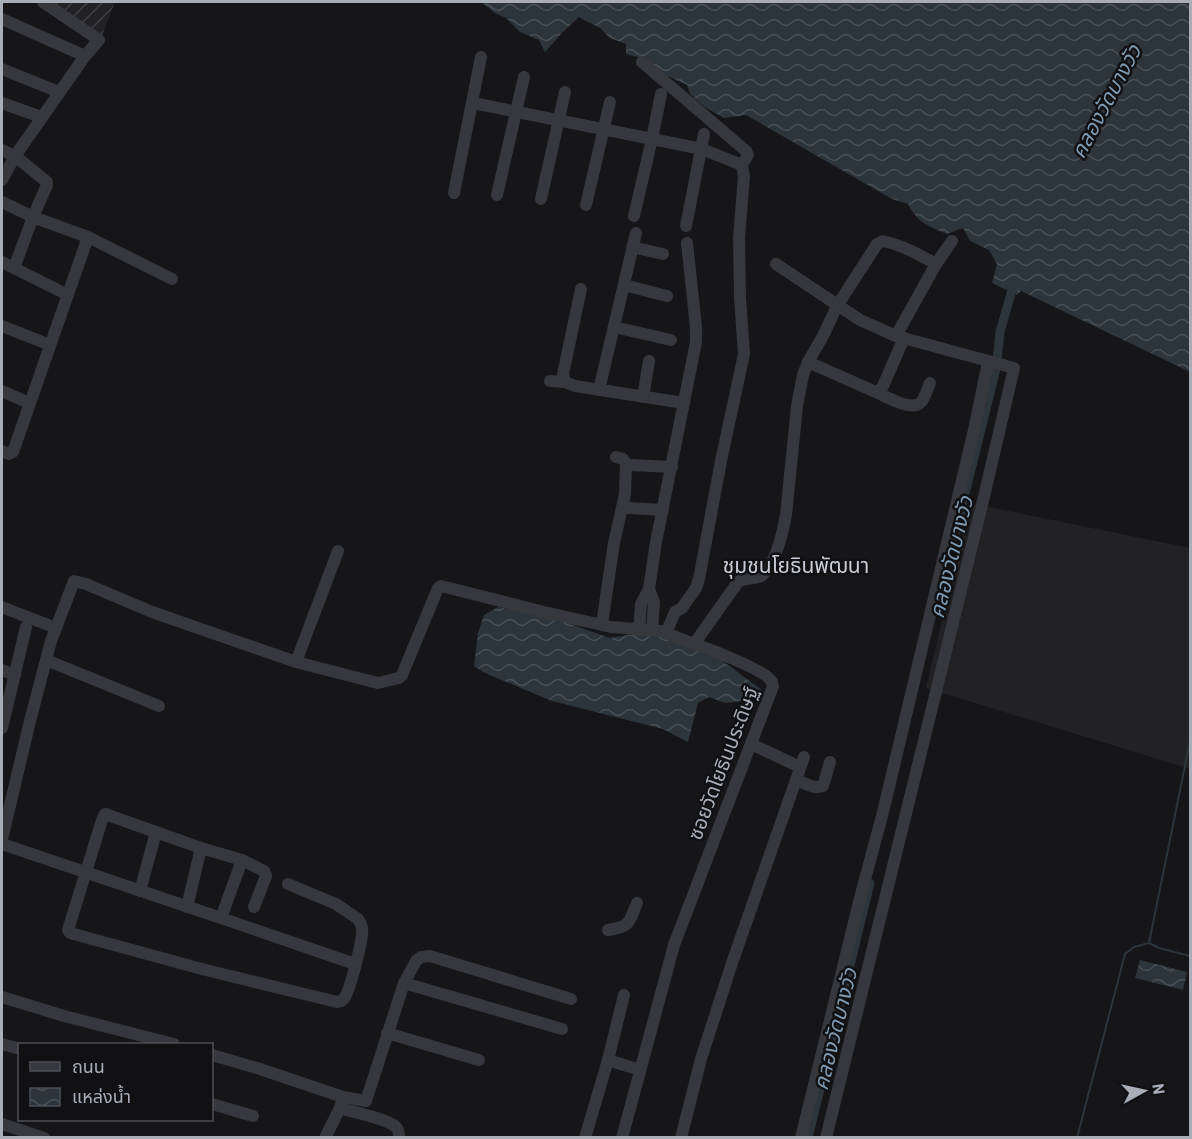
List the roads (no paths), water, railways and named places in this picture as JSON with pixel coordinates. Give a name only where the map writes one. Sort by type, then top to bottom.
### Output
[{"type":"street","points":[[2,180],[41,117],[99,40],[43,2]]},
{"type":"street","points":[[2,19],[85,56]]},
{"type":"street","points":[[454,193],[481,57]]},
{"type":"street","points":[[642,62],[748,155],[742,165],[744,176],[739,238],[744,354],[699,579],[696,588],[682,608],[675,612],[670,634]]},
{"type":"street","points":[[2,69],[59,92]]},
{"type":"street","points":[[497,195],[524,77]]},
{"type":"street","points":[[541,200],[565,92]]},
{"type":"street","points":[[634,216],[662,94]]},
{"type":"street","points":[[586,205],[610,102]]},
{"type":"street","points":[[2,103],[41,117]]},
{"type":"street","points":[[473,103],[702,149],[742,165]]},
{"type":"street","points":[[686,226],[704,134]]},
{"type":"street","points":[[2,150],[15,156],[47,182],[14,268]]},
{"type":"street","points":[[2,202],[33,217],[88,237],[172,279]]},
{"type":"street","points":[[599,390],[636,233]]},
{"type":"street","points":[[2,451],[9,454],[13,452],[88,237]]},
{"type":"street","points":[[355,964],[85,872],[2,837],[46,660],[74,581],[152,612],[296,662],[378,683],[399,678],[404,673],[438,588],[441,586],[544,612],[602,624],[670,634],[694,644],[738,582],[742,579],[760,577],[773,559],[784,523],[797,406],[803,375],[837,306],[877,244],[883,241],[890,242],[936,264]]},
{"type":"street","points":[[878,393],[883,386],[900,337],[936,264],[952,241]]},
{"type":"street","points":[[645,630],[654,602],[649,589],[656,542],[696,342],[687,243]]},
{"type":"street","points":[[632,247],[663,254]]},
{"type":"street","points":[[2,262],[68,295]]},
{"type":"street","points":[[776,264],[860,320],[918,343],[1014,368],[826,1137]]},
{"type":"street","points":[[624,285],[667,296]]},
{"type":"street","points":[[565,382],[563,374],[581,289]]},
{"type":"street","points":[[2,326],[50,345]]},
{"type":"street","points":[[614,327],[670,339]]},
{"type":"street","points":[[643,397],[649,361]]},
{"type":"street","points":[[808,362],[909,405],[920,403],[930,383]]},
{"type":"street","points":[[801,1137],[886,801],[991,363]]},
{"type":"street","points":[[550,381],[684,403]]},
{"type":"street","points":[[2,391],[29,403]]},
{"type":"street","points":[[602,624],[614,543],[625,494],[626,463],[623,459],[616,457]]},
{"type":"street","points":[[630,465],[672,467]]},
{"type":"street","points":[[628,508],[663,510]]},
{"type":"street","points":[[296,662],[338,551]]},
{"type":"street","points":[[2,607],[56,628]]},
{"type":"street","points":[[2,728],[26,627]]},
{"type":"street","name":"ซอยวัดโยธินประดิษฐ์","points":[[622,1137],[674,945],[773,686],[772,681],[766,676],[732,657],[694,644]]},
{"type":"street","points":[[46,660],[159,706]]},
{"type":"street","points":[[2,670],[15,675]]},
{"type":"street","points":[[681,1137],[704,1048],[802,762],[750,744]]},
{"type":"street","points":[[795,780],[817,788],[823,786],[830,762]]},
{"type":"street","points":[[254,907],[266,875],[264,872],[242,860],[201,848],[107,814],[104,815],[68,930],[70,933],[214,972],[340,1001],[346,996],[362,927],[358,919],[336,904],[288,884]]},
{"type":"street","points":[[140,891],[156,832]]},
{"type":"street","points":[[187,907],[201,848]]},
{"type":"street","points":[[221,918],[242,860]]},
{"type":"street","points":[[608,930],[625,926],[637,903]]},
{"type":"street","points":[[342,1103],[366,1101],[404,983],[416,961],[421,957],[430,956],[571,999]]},
{"type":"street","points":[[404,983],[562,1029]]},
{"type":"street","points":[[585,1137],[624,995]]},
{"type":"street","points":[[2,997],[64,1016],[170,1043]]},
{"type":"street","points":[[387,1033],[479,1060]]},
{"type":"street","points":[[2,1044],[18,1048]]},
{"type":"street","points":[[213,1055],[260,1069],[385,1121],[396,1127],[399,1137]]},
{"type":"street","points":[[608,1060],[639,1070]]},
{"type":"street","points":[[325,1137],[342,1103]]},
{"type":"street","points":[[213,1104],[253,1116]]},
{"type":"street","points":[[2,1124],[44,1137]]},
{"type":"water","points":[[481,2],[1190,2],[1190,372],[1021,291],[1017,295],[992,283],[997,264],[989,250],[970,241],[963,228],[947,234],[934,229],[920,220],[908,204],[892,199],[746,115],[724,118],[703,106],[690,94],[687,85],[657,71],[646,59],[626,54],[626,44],[610,38],[600,28],[579,17],[545,52],[539,40],[520,32],[506,18]]},
{"type":"water","points":[[498,607],[542,614],[610,638],[646,632],[706,649],[762,690],[752,703],[742,701],[725,703],[709,697],[698,703],[688,742],[663,729],[552,701],[485,673],[474,666],[478,633],[484,615]]},
{"type":"water","points":[[1140,960],[1187,972],[1183,990],[1135,978]]},
{"type":"waterway","name":"คลองวัดบางวัว","points":[[954,538],[996,369],[1000,332],[1014,283]]},
{"type":"waterway","points":[[1077,1138],[1125,954],[1134,947],[1149,943],[1190,741]]},
{"type":"waterway","name":"คลองวัดบางวัว","points":[[808,1138],[870,883]]},
{"type":"waterway","points":[[1149,943],[1190,956]]},
{"type":"district","name":"ชุมชนโยธินพัฒนา","points":[[796,564]]}]
